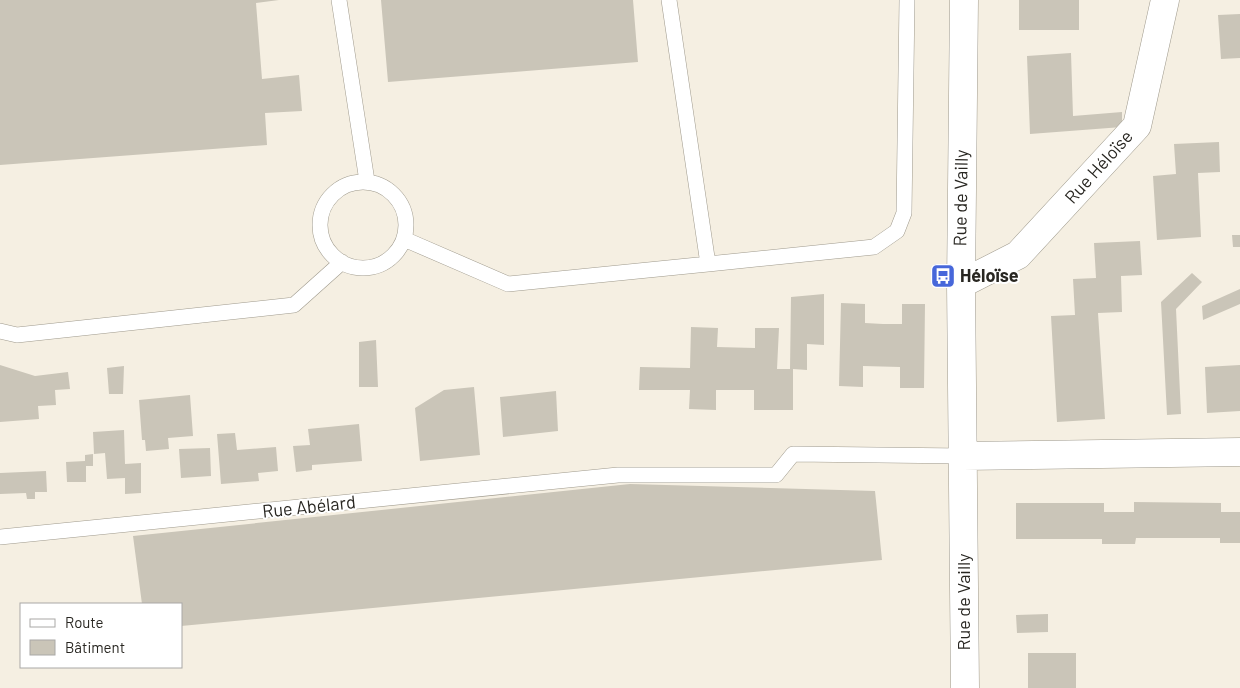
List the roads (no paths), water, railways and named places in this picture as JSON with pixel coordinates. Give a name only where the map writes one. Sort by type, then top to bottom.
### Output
[{"type":"street","name":"Rue de Vailly","points":[[964,0],[960,284],[964,688]]},
{"type":"street","name":"Rue Héloïse","points":[[960,284],[1018,256],[1137,126],[1165,0]]},
{"type":"street","points":[[963,456],[1240,452]]},
{"type":"lane","points":[[340,0],[367,181]]},
{"type":"lane","points":[[669,0],[708,264]]},
{"type":"lane","points":[[404,239],[508,284],[874,247],[897,230],[904,213],[907,0]]},
{"type":"lane","points":[[367,181],[380,184],[391,191],[400,201],[405,213],[407,226],[404,239],[398,250],[379,265],[354,267],[330,254],[322,241],[319,227],[321,212],[328,198],[338,188],[352,182],[367,181]]},
{"type":"lane","points":[[0,331],[17,335],[294,305],[342,262]]},
{"type":"lane","name":"Rue Abélard","points":[[0,537],[618,475],[776,475],[793,454],[963,456]]},
{"type":"place","name":"Héloïse","points":[[943,276]]}]
